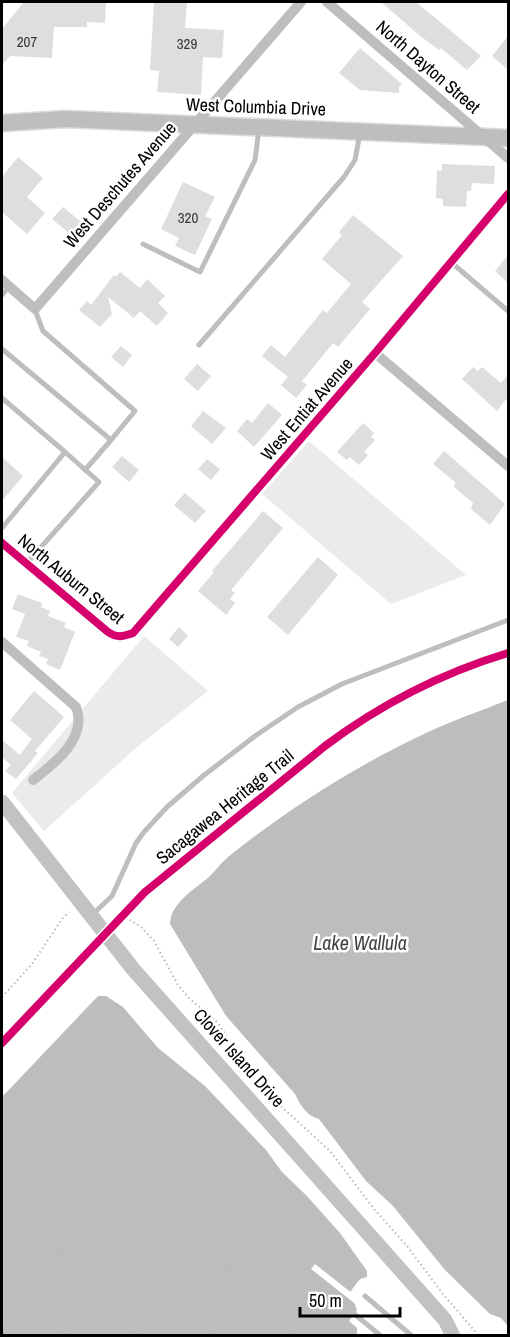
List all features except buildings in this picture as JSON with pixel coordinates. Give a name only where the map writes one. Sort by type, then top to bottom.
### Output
[{"type":"main road","name":"West Columbia Drive","points":[[4,122],[66,119],[508,138]]},
{"type":"street","name":"West Deschutes Avenue","points":[[35,309],[301,2]]},
{"type":"street","name":"North Dayton Street","points":[[327,2],[508,158]]},
{"type":"street","name":"West Entiat Avenue","points":[[123,637],[133,633],[141,624],[375,353],[508,194]]},
{"type":"street","points":[[4,287],[35,309]]},
{"type":"street","points":[[375,353],[508,466]]},
{"type":"street","name":"North Auburn Street","points":[[2,543],[108,632],[116,637],[123,637]]},
{"type":"street","points":[[2,642],[76,707],[79,722],[71,743],[33,780]]},
{"type":"street","name":"Clover Island Drive","points":[[2,802],[134,969],[441,1316],[453,1335]]},
{"type":"lane","points":[[143,244],[200,272],[255,160],[259,127]]},
{"type":"lane","points":[[199,345],[344,177],[355,160],[360,131]]},
{"type":"lane","points":[[452,262],[508,310]]},
{"type":"lane","points":[[35,309],[43,331],[135,411],[85,470]]},
{"type":"lane","points":[[2,350],[111,440]]},
{"type":"lane","points":[[2,398],[99,482],[26,564]]},
{"type":"lane","points":[[2,528],[66,452]]},
{"type":"lane","points":[[92,915],[112,896],[136,843],[144,832],[167,807],[255,736],[298,707],[342,684],[508,620]]},
{"type":"lane","points":[[365,1296],[412,1335]]},
{"type":"lane","points":[[352,1312],[381,1335]]},
{"type":"path","points":[[2,997],[32,964],[62,919],[72,910]]},
{"type":"path","points":[[106,933],[125,912],[154,941],[178,985],[189,998],[218,1023],[261,1088],[330,1151],[374,1209],[479,1335]]},
{"type":"path","points":[[106,1142],[293,1335]]},
{"type":"path","points":[[68,1184],[214,1335]]},
{"type":"path","points":[[29,1219],[139,1335]]},
{"type":"path","points":[[2,1269],[67,1335]]},
{"type":"shaded area","points":[[309,441],[466,575],[391,604],[262,494]]},
{"type":"shaded area","points":[[144,636],[208,691],[137,747],[44,831],[12,793]]},
{"type":"water","name":"Lake Wallula","points":[[508,700],[508,1326],[501,1318],[490,1314],[445,1270],[393,1206],[366,1181],[319,1119],[304,1110],[295,1094],[226,1016],[170,924],[174,909],[184,897],[209,877],[228,857],[298,806],[347,775],[398,747]]},
{"type":"water","points":[[98,996],[106,996],[123,1007],[158,1048],[205,1086],[340,1233],[367,1271],[367,1277],[360,1279],[350,1292],[357,1310],[349,1321],[357,1328],[357,1335],[2,1335],[2,1097]]},
{"type":"pier","points":[[315,1264],[353,1294],[358,1306],[311,1269]]},
{"type":"cycle path","points":[[2,543],[108,632],[120,636],[133,633],[375,353],[508,194]]},
{"type":"cycle path","name":"Sacagawea Heritage Trail","points":[[2,1043],[145,892],[325,746],[390,703],[413,691],[459,670],[508,653]]}]
